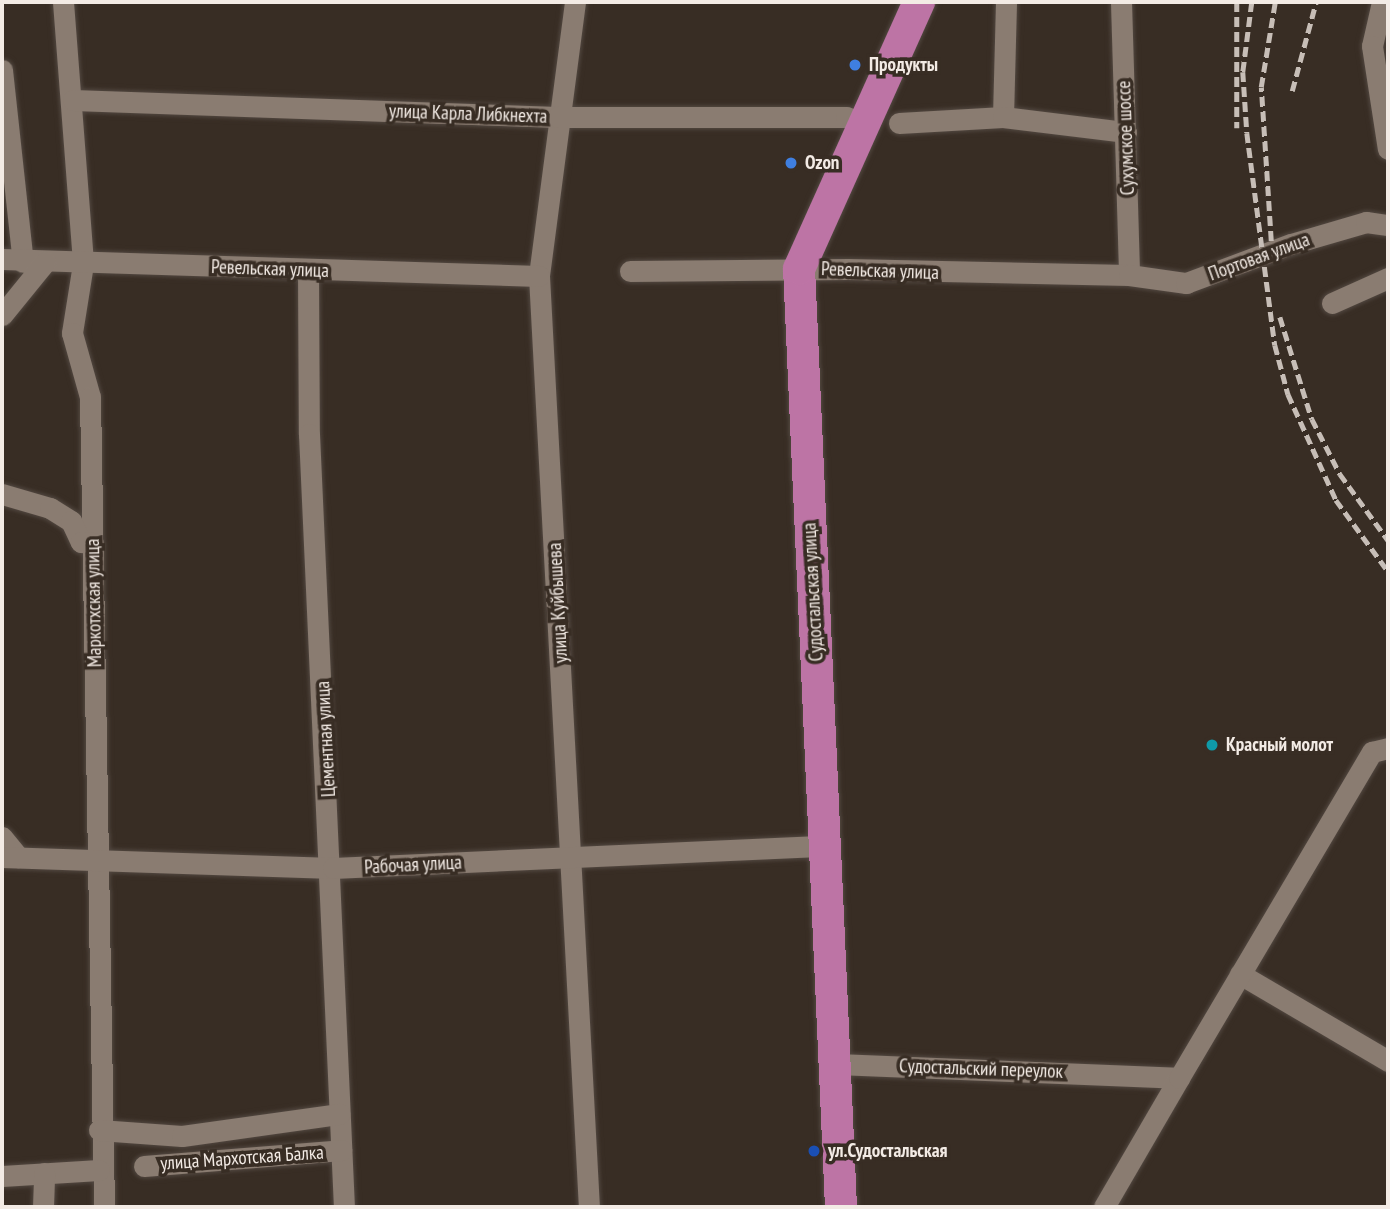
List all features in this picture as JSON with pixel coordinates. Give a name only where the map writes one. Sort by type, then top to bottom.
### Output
[{"type":"highway","name":"Судостальская улица","points":[[841,1207],[799,269],[919,2]]},
{"type":"street","name":"Маркотхская улица","points":[[63,2],[73,100],[83,264],[72,333],[90,397],[99,1170],[104,1207]]},
{"type":"street","name":"улица Куйбышева","points":[[575,2],[539,276],[573,857],[589,1207]]},
{"type":"street","points":[[1003,117],[1006,2]]},
{"type":"street","name":"Сухумское шоссе","points":[[1121,2],[1129,275]]},
{"type":"street","points":[[1382,2],[1372,46],[1388,149]]},
{"type":"street","points":[[2,70],[12,260]]},
{"type":"street","name":"улица Карла Либкнехта","points":[[73,100],[558,117],[846,117],[863,123]]},
{"type":"street","points":[[899,123],[1003,117],[1126,132]]},
{"type":"street","name":"Портовая улица","points":[[1129,275],[1186,283],[1291,244],[1366,222],[1388,225]]},
{"type":"street","name":"Ревельская улица","points":[[12,260],[539,276]]},
{"type":"street","points":[[2,315],[45,262]]},
{"type":"street","name":"Ревельская улица","points":[[631,271],[799,269],[1129,275]]},
{"type":"street","name":"Цементная улица","points":[[308,270],[309,434],[333,869],[344,1207]]},
{"type":"street","points":[[1332,303],[1388,278]]},
{"type":"street","points":[[2,494],[50,508],[71,521],[80,542],[93,543]]},
{"type":"street","points":[[1104,1207],[1372,752],[1388,748]]},
{"type":"street","points":[[2,837],[10,857]]},
{"type":"street","name":"Рабочая улица","points":[[10,857],[97,864],[333,869],[825,846]]},
{"type":"street","points":[[1240,974],[1388,1061]]},
{"type":"street","name":"Судостальский переулок","points":[[835,1064],[1179,1078]]},
{"type":"street","name":"улица Мархотская Балка","points":[[99,1130],[182,1136],[339,1114]]},
{"type":"street","points":[[182,1136],[183,1162]]},
{"type":"street","name":"улица Мархотская Балка","points":[[144,1166],[341,1150]]},
{"type":"street","points":[[2,1176],[99,1170]]},
{"type":"street","points":[[43,1207],[44,1173]]},
{"type":"railway","points":[[1237,2],[1237,128]]},
{"type":"railway","points":[[1252,2],[1243,72],[1247,133],[1275,345],[1288,394],[1336,500],[1388,571]]},
{"type":"railway","points":[[1272,256],[1261,87],[1275,2]]},
{"type":"railway","points":[[1292,91],[1316,2]]},
{"type":"railway","points":[[1280,317],[1312,419],[1340,474],[1388,540]]},
{"type":"place","name":"Продукты","points":[[855,65]]},
{"type":"place","name":"Ozon","points":[[791,163]]},
{"type":"place","name":"Красный молот","points":[[1212,745]]},
{"type":"place","name":"ул.Судостальская","points":[[814,1151]]}]
